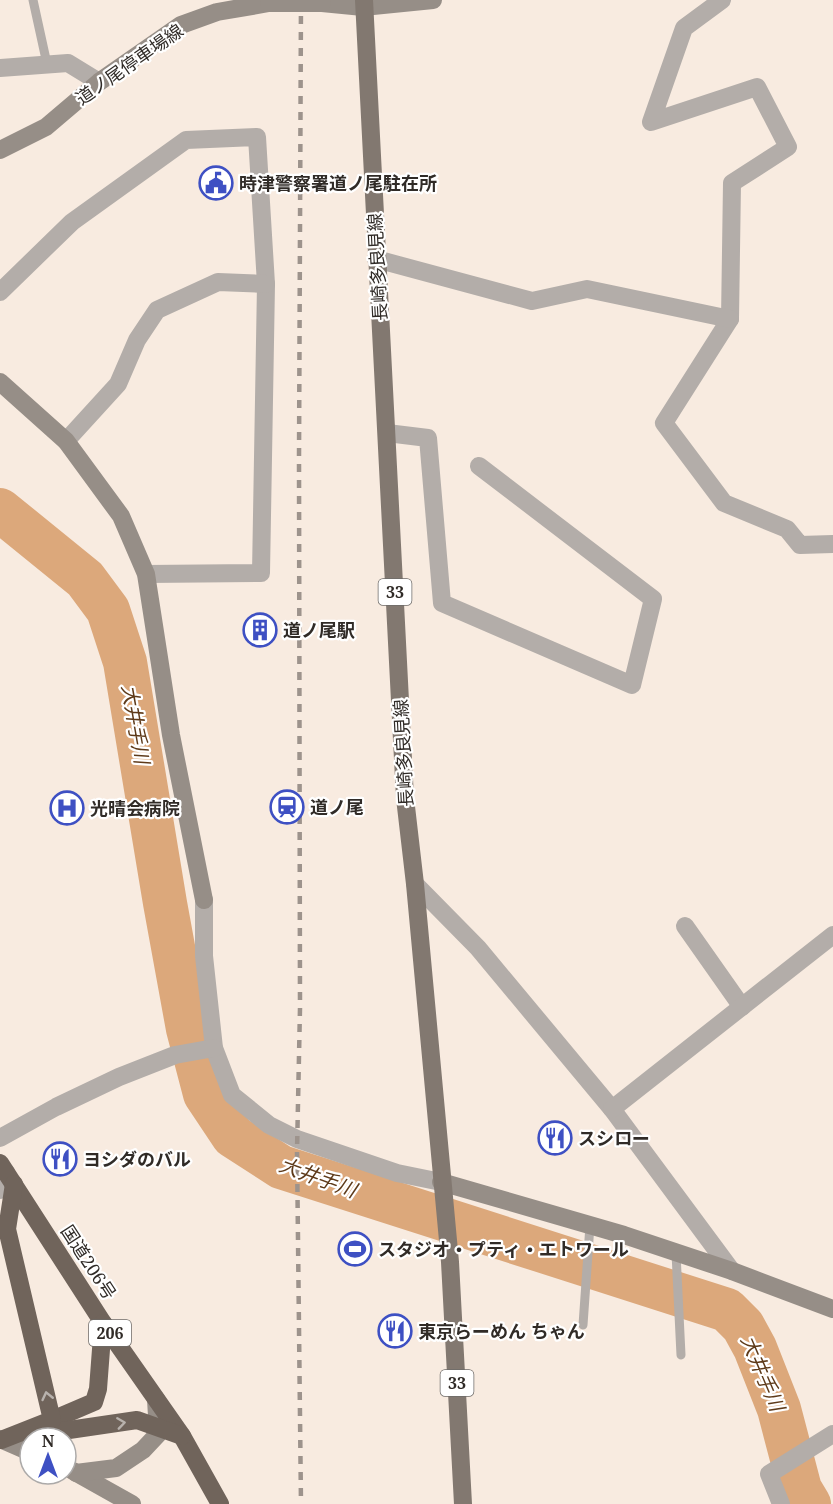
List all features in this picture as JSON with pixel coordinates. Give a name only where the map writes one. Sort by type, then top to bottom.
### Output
[{"type":"highway","name":"国道206号","points":[[5,1177],[182,1436],[220,1504]]},
{"type":"highway","points":[[5,1177],[7,1228],[52,1420]]},
{"type":"highway","points":[[0,1439],[94,1402],[98,1389],[103,1323]]},
{"type":"highway","points":[[0,1439],[137,1420],[182,1436]]},
{"type":"main road","name":"長崎多良見線","points":[[364,4],[405,798],[450,1262],[464,1504]]},
{"type":"street","points":[[364,4],[433,0]]},
{"type":"street","points":[[722,0],[684,28],[651,122],[757,87],[788,147],[732,183],[730,319],[664,423],[724,503],[788,529],[800,545],[833,544]]},
{"type":"street","name":"道ノ尾停車場線","points":[[0,150],[46,127],[99,82],[181,25],[217,12],[269,3],[364,4]]},
{"type":"street","points":[[0,68],[68,63],[99,82]]},
{"type":"street","points":[[0,292],[72,222],[186,140],[257,137],[266,284],[261,573],[146,574]]},
{"type":"street","points":[[376,259],[532,301],[587,289],[730,319]]},
{"type":"street","points":[[66,441],[118,384],[137,340],[157,310],[218,282],[266,284]]},
{"type":"street","points":[[0,382],[66,441],[121,516],[146,574],[171,735],[204,900],[204,956],[210,1049],[232,1095],[269,1125],[297,1139],[397,1173],[441,1182],[732,1271],[833,1310]]},
{"type":"street","points":[[387,433],[428,438],[442,603],[632,685],[653,599],[479,466]]},
{"type":"street","points":[[415,884],[478,948],[612,1109],[732,1271]]},
{"type":"street","points":[[685,926],[742,1007]]},
{"type":"street","points":[[612,1109],[833,935]]},
{"type":"street","points":[[0,1138],[56,1107],[119,1077],[175,1055],[210,1049]]},
{"type":"street","points":[[78,1471],[116,1468],[143,1450],[158,1434],[156,1399]]},
{"type":"street","points":[[781,1504],[769,1474],[831,1436]]},
{"type":"street","points":[[0,1439],[18,1447]]},
{"type":"street","points":[[78,1475],[132,1504]]},
{"type":"lane","points":[[33,0],[47,64]]},
{"type":"lane","points":[[583,1325],[590,1226]]},
{"type":"lane","points":[[677,1254],[681,1355]]},
{"type":"waterway","name":"大井手川","points":[[0,510],[85,579],[108,610],[125,662],[188,1029],[205,1094],[233,1136],[281,1167],[727,1310],[743,1326],[755,1348],[779,1409],[800,1489],[809,1504]]},
{"type":"railway","points":[[301,0],[300,1008],[297,1151],[301,1504]]},
{"type":"place","name":"時津警察署道ノ尾駐在所","points":[[216,183]]},
{"type":"place","name":"道ノ尾駅","points":[[260,630]]},
{"type":"place","name":"道ノ尾","points":[[287,807]]},
{"type":"place","name":"光晴会病院","points":[[67,808]]},
{"type":"place","name":"スシロー","points":[[555,1138]]},
{"type":"place","name":"ヨシダのバル","points":[[60,1159]]},
{"type":"place","name":"スタジオ・プティ・エトワール","points":[[355,1249]]},
{"type":"place","name":"東京らーめん ちゃん","points":[[395,1331]]}]
